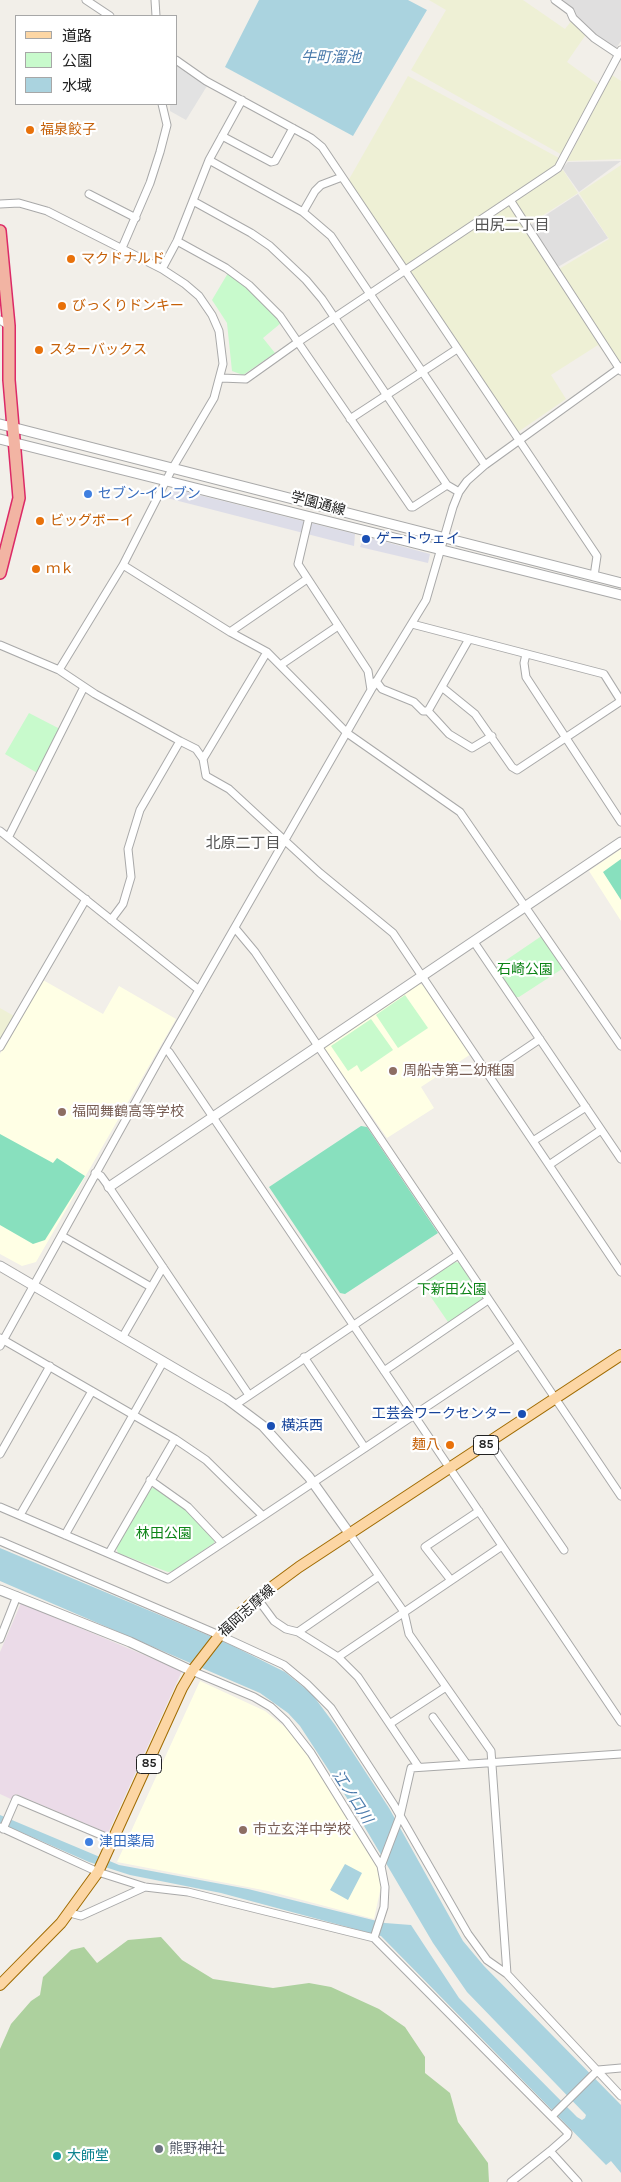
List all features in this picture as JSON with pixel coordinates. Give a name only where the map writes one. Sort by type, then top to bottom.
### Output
[{"type":"highway","points":[[0,231],[4,323],[16,442],[19,498],[0,573]]},
{"type":"main road","name":"福岡志摩線","points":[[0,1985],[70,1913],[98,1872],[192,1671],[219,1635],[257,1598],[349,1533],[621,1355]]},
{"type":"street","points":[[86,0],[108,15]]},
{"type":"street","points":[[155,0],[156,15]]},
{"type":"street","points":[[221,378],[246,379],[298,342],[558,168],[620,52],[594,38],[573,18],[570,11],[555,0]]},
{"type":"street","points":[[178,61],[206,81],[293,128],[322,147],[597,556],[594,576]]},
{"type":"street","points":[[162,269],[177,240],[209,160],[242,100]]},
{"type":"street","points":[[122,248],[150,183],[164,138],[166,125],[162,105]]},
{"type":"street","points":[[222,136],[271,162],[274,161],[293,128]]},
{"type":"street","points":[[209,160],[304,212],[331,236],[485,465]]},
{"type":"street","points":[[304,212],[315,191],[321,185],[342,178]]},
{"type":"street","points":[[89,194],[136,218]]},
{"type":"street","points":[[263,1516],[206,1460],[175,1439],[50,1366],[1,1341],[62,1236],[95,1173],[286,839],[334,751],[347,733],[376,681],[426,600],[459,492],[485,465],[620,368],[510,200]]},
{"type":"street","points":[[193,201],[270,246],[306,280],[387,395],[447,485],[459,492]]},
{"type":"street","points":[[0,204],[19,203],[47,211],[162,269],[200,296],[212,315],[222,347],[221,378],[214,398],[172,468],[123,565],[59,670]]},
{"type":"street","points":[[177,240],[226,268],[249,285],[280,316],[411,507],[447,485]]},
{"type":"street","points":[[350,419],[457,349]]},
{"type":"street","name":"学園通線","points":[[0,424],[621,583]]},
{"type":"street","name":"学園通線","points":[[0,439],[621,595]]},
{"type":"street","points":[[309,517],[298,564],[368,671],[371,690]]},
{"type":"street","points":[[123,565],[230,632],[267,652],[282,664],[347,733],[460,812],[621,1046]]},
{"type":"street","points":[[230,632],[307,579]]},
{"type":"street","points":[[412,624],[604,674],[621,701],[517,770],[512,767],[476,714],[442,688]]},
{"type":"street","points":[[282,664],[338,626]]},
{"type":"street","points":[[428,711],[469,639]]},
{"type":"street","points":[[0,645],[59,670],[84,687],[196,749],[203,759],[206,776],[229,789],[286,839],[292,848],[320,873],[393,933],[621,1272]]},
{"type":"street","points":[[203,759],[267,652]]},
{"type":"street","points":[[526,654],[524,663],[526,677],[621,822]]},
{"type":"street","points":[[376,681],[382,689],[414,702],[423,711],[428,711],[449,734],[472,748],[492,736]]},
{"type":"street","points":[[10,836],[84,687]]},
{"type":"street","points":[[111,920],[123,904],[131,877],[128,849],[140,810],[180,741]]},
{"type":"street","points":[[0,831],[10,836],[199,990]]},
{"type":"street","points":[[109,1187],[621,842]]},
{"type":"street","points":[[0,1047],[86,899]]},
{"type":"street","points":[[235,928],[254,952],[318,1046],[621,1496]]},
{"type":"street","points":[[474,942],[621,1159]]},
{"type":"street","points":[[488,1074],[540,1039]]},
{"type":"street","points":[[165,1049],[170,1052],[621,1722]]},
{"type":"street","points":[[533,1141],[586,1107]]},
{"type":"street","points":[[549,1165],[601,1130]]},
{"type":"street","points":[[95,1173],[101,1176],[109,1187],[249,1395]]},
{"type":"street","points":[[62,1236],[151,1287]]},
{"type":"street","points":[[235,1405],[458,1255]]},
{"type":"street","points":[[0,1266],[235,1405],[263,1426],[313,1483],[349,1533],[404,1612],[409,1634],[491,1751],[507,1974]]},
{"type":"street","points":[[122,1338],[163,1267]]},
{"type":"street","points":[[384,1371],[488,1300]]},
{"type":"street","points":[[0,1507],[168,1579],[520,1346]]},
{"type":"street","points":[[304,1357],[366,1448]]},
{"type":"street","points":[[65,1535],[163,1362]]},
{"type":"street","points":[[0,1454],[50,1366]]},
{"type":"street","points":[[20,1515],[92,1390]]},
{"type":"street","points":[[109,1554],[175,1439]]},
{"type":"street","points":[[490,1442],[564,1550]]},
{"type":"street","points":[[150,1480],[188,1507],[222,1543]]},
{"type":"street","points":[[450,1579],[425,1547],[479,1511]]},
{"type":"street","points":[[0,1541],[284,1665],[307,1684],[331,1708],[400,1816],[468,1934],[487,1960],[507,1974],[621,2096]]},
{"type":"street","points":[[338,1657],[450,1579],[502,1546]]},
{"type":"street","points":[[298,1632],[379,1576]]},
{"type":"street","points":[[0,1590],[130,1642],[254,1697],[271,1707],[286,1721],[310,1753],[381,1866],[385,1887],[384,1907],[374,1938]]},
{"type":"street","points":[[0,1639],[18,1596]]},
{"type":"street","points":[[257,1598],[274,1621],[286,1629],[298,1632],[338,1657],[358,1676],[418,1766]]},
{"type":"street","points":[[390,1723],[446,1687]]},
{"type":"street","points":[[433,1717],[466,1764]]},
{"type":"street","points":[[381,1866],[400,1816],[411,1768],[418,1766],[621,1754]]},
{"type":"street","points":[[113,1840],[16,1799],[2,1828],[98,1872],[144,1887],[188,1892],[374,1938],[553,2115],[568,2133],[550,2151],[511,2182]]},
{"type":"street","points":[[70,1913],[81,1916],[144,1887]]},
{"type":"street","points":[[553,2115],[598,2070],[621,2068]]},
{"type":"street","points":[[550,2151],[578,2182]]},
{"type":"shaded area","points":[[429,0],[523,0],[565,29],[572,20],[587,33],[567,62],[600,86],[564,156],[411,70],[446,10]]},
{"type":"shaded area","points":[[559,0],[621,0],[621,41],[615,50],[595,36]]},
{"type":"shaded area","points":[[178,66],[207,86],[186,120],[170,111],[170,105],[178,105]]},
{"type":"shaded area","points":[[612,75],[621,81],[621,159],[567,161]]},
{"type":"shaded area","points":[[408,76],[559,158],[557,164],[406,265],[348,181]]},
{"type":"shaded area","points":[[621,161],[579,192],[562,168],[568,162]]},
{"type":"shaded area","points":[[621,165],[621,363],[615,367],[598,345],[551,375],[566,399],[518,432],[410,270],[563,170],[578,193],[523,228],[554,272],[609,239],[579,193]]},
{"type":"shaded area","points":[[578,194],[608,238],[556,268],[529,226]]},
{"type":"shaded area","points":[[175,489],[355,534],[354,546],[163,497],[168,491]]},
{"type":"shaded area","points":[[364,536],[430,554],[428,563],[360,547]]},
{"type":"shaded area","points":[[621,849],[621,921],[589,871]]},
{"type":"shaded area","name":"福岡舞鶴高等学校","points":[[43,980],[103,1014],[119,986],[176,1019],[36,1262],[22,1266],[0,1254],[0,1054]]},
{"type":"shaded area","name":"周船寺第二幼稚園","points":[[419,984],[424,985],[471,1054],[421,1087],[434,1108],[387,1138],[324,1048]]},
{"type":"shaded area","points":[[0,1008],[14,1016],[0,1040]]},
{"type":"shaded area","points":[[21,1603],[182,1671],[108,1833],[16,1794],[13,1800],[0,1794],[0,1652]]},
{"type":"shaded area","name":"市立玄洋中学校","points":[[200,1681],[265,1711],[291,1732],[336,1798],[377,1865],[382,1882],[374,1919],[268,1891],[117,1862]]},
{"type":"green space","points":[[228,273],[259,298],[281,323],[263,338],[275,353],[243,375],[232,371],[227,323],[212,300]]},
{"type":"green space","points":[[29,713],[60,729],[39,774],[5,754]]},
{"type":"green space","points":[[621,859],[621,900],[603,872]]},
{"type":"green space","name":"石崎公園","points":[[543,935],[563,966],[562,969],[519,997],[516,997],[496,967]]},
{"type":"green space","points":[[405,995],[428,1028],[398,1048],[376,1015]]},
{"type":"green space","points":[[371,1019],[393,1050],[361,1072],[357,1065],[348,1071],[331,1046]]},
{"type":"green space","points":[[361,1126],[367,1127],[438,1233],[345,1294],[340,1293],[269,1187]]},
{"type":"green space","points":[[0,1134],[53,1163],[57,1158],[85,1176],[45,1240],[33,1244],[0,1225]]},
{"type":"green space","name":"下新田公園","points":[[455,1262],[460,1263],[482,1296],[482,1301],[448,1322],[422,1284]]},
{"type":"green space","name":"林田公園","points":[[150,1488],[154,1488],[185,1508],[215,1539],[214,1543],[173,1571],[168,1572],[118,1553],[116,1547]]},
{"type":"green space","points":[[161,1937],[182,1960],[213,1979],[273,1988],[309,1983],[331,1987],[379,2009],[405,2027],[425,2057],[425,2073],[450,2093],[458,2122],[488,2163],[489,2182],[0,2182],[0,2049],[11,2024],[31,2001],[40,1995],[43,1977],[71,1950],[84,1947],[97,1963],[128,1940]]},
{"type":"water","name":"牛町溜池","points":[[259,0],[408,0],[427,10],[353,136],[225,67]]},
{"type":"water","name":"江ノ口川","points":[[0,1548],[229,1644],[285,1672],[312,1694],[335,1725],[389,1808],[463,1941],[484,1966],[621,2105],[621,2173],[611,2161],[606,2165],[381,1936],[221,1893],[130,1875],[89,1862],[0,1823],[0,1815],[119,1865],[248,1889],[385,1923],[411,1925],[459,1998],[577,2117],[582,2120],[585,2118],[586,2115],[467,1992],[433,1943],[354,1809],[300,1726],[288,1713],[260,1693],[0,1581]]},
{"type":"water","points":[[345,1864],[362,1873],[348,1900],[330,1890]]},
{"type":"place","name":"福泉餃子","points":[[30,130]]},
{"type":"place","name":"マクドナルド","points":[[71,259]]},
{"type":"place","name":"びっくりドンキー","points":[[62,306]]},
{"type":"place","name":"スターバックス","points":[[39,350]]},
{"type":"place","name":"セブン-イレブン","points":[[88,494]]},
{"type":"place","name":"ビッグボーイ","points":[[40,521]]},
{"type":"place","name":"ゲートウェイ","points":[[366,539]]},
{"type":"place","name":"ｍｋ","points":[[36,569]]},
{"type":"place","name":"周船寺第二幼稚園","points":[[393,1071]]},
{"type":"place","name":"福岡舞鶴高等学校","points":[[62,1112]]},
{"type":"place","name":"工芸会ワークセンター","points":[[522,1414]]},
{"type":"place","name":"横浜西","points":[[271,1426]]},
{"type":"place","name":"麺八","points":[[450,1445]]},
{"type":"place","name":"市立玄洋中学校","points":[[243,1830]]},
{"type":"place","name":"津田薬局","points":[[89,1842]]},
{"type":"place","name":"熊野神社","points":[[159,2149]]},
{"type":"place","name":"大師堂","points":[[57,2156]]},
{"type":"district","name":"田尻二丁目","points":[[512,226]]},
{"type":"district","name":"北原二丁目","points":[[243,844]]}]
